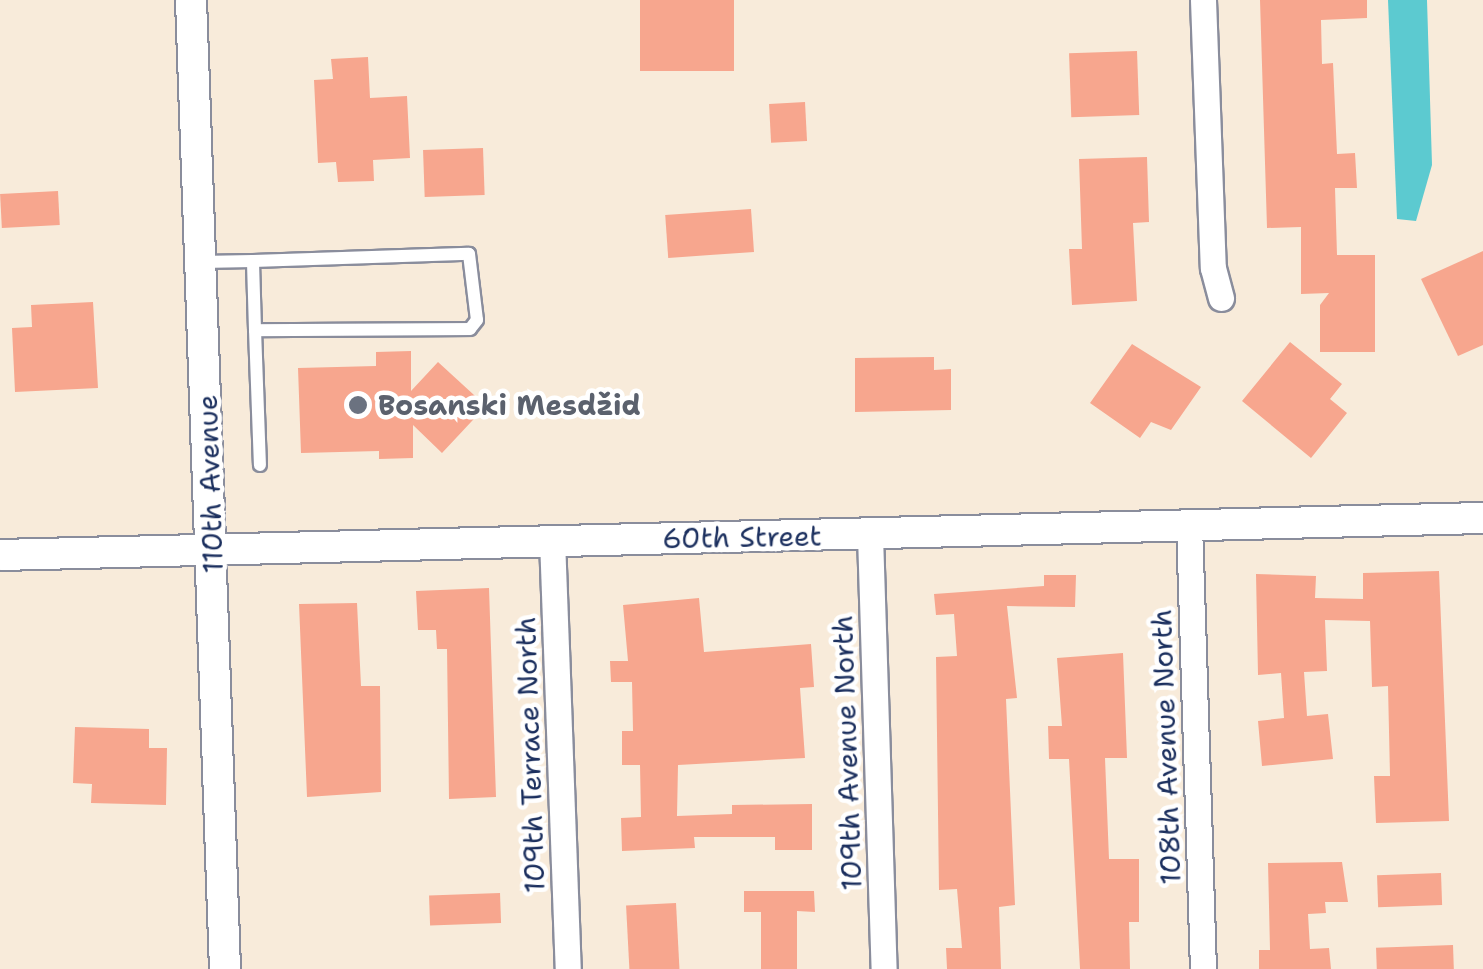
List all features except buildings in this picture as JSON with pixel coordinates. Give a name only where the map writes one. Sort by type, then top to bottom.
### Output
[{"type":"street","name":"110th Avenue","points":[[191,0],[225,969]]},
{"type":"street","points":[[1203,0],[1213,268],[1221,298]]},
{"type":"street","name":"60th Street","points":[[0,555],[1483,518]]},
{"type":"street","name":"108th Avenue North","points":[[1188,524],[1203,969]]},
{"type":"street","name":"109th Avenue North","points":[[870,535],[884,969]]},
{"type":"street","name":"109th Terrace North","points":[[552,540],[568,969]]},
{"type":"lane","points":[[201,262],[469,254],[478,320],[470,328],[255,330]]},
{"type":"lane","points":[[253,261],[260,465]]},
{"type":"water","points":[[1388,0],[1427,0],[1432,165],[1416,221],[1397,219]]},
{"type":"place","name":"Bosanski Mesdžid","points":[[358,405]]}]
